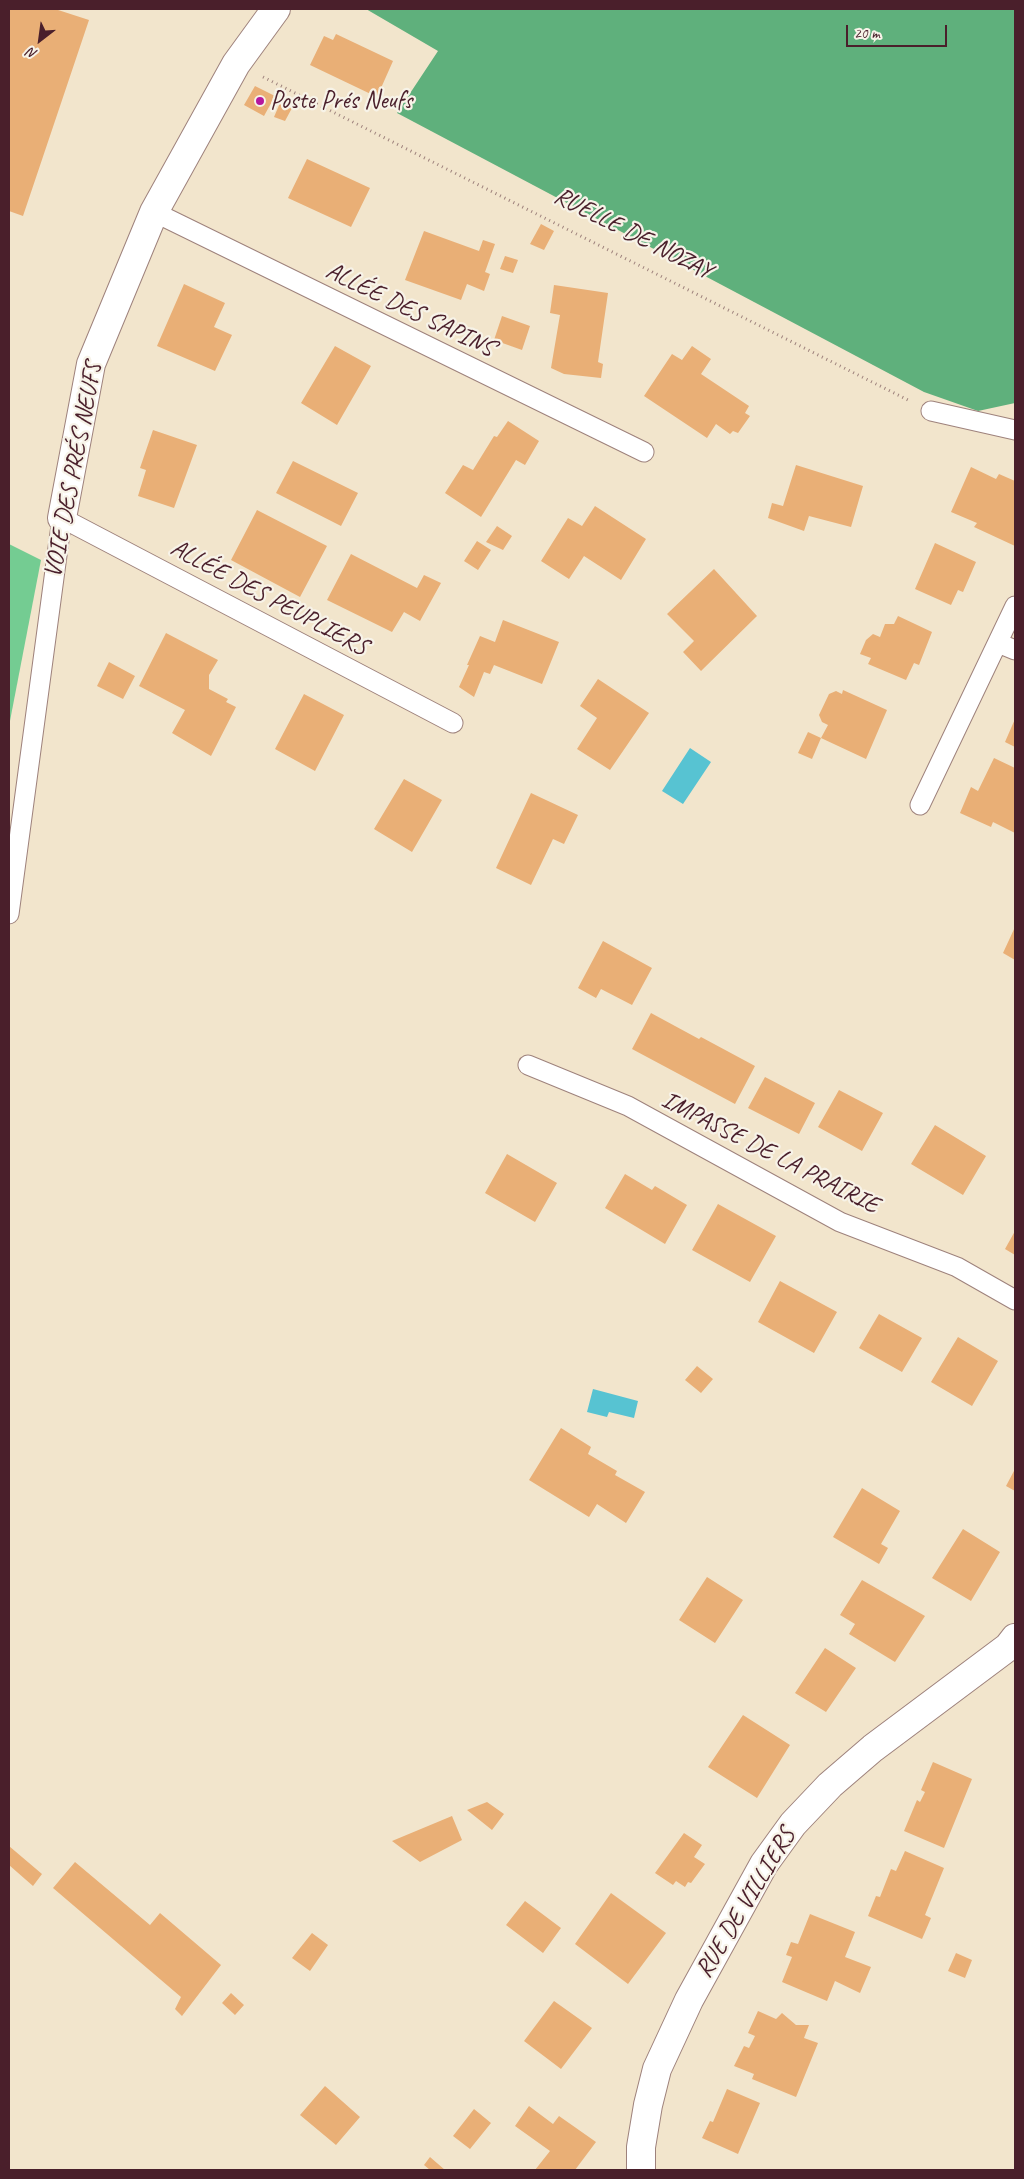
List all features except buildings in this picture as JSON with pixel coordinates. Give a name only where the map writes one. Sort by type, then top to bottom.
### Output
[{"type":"street","name":"VOIE DES PRÉS NEUFS","points":[[62,518],[91,364],[154,212],[236,64],[276,9]]},
{"type":"street","name":"RUE DE VILLIERS","points":[[641,2170],[641,2147],[657,2069],[689,2000],[764,1864],[793,1824],[830,1785],[873,1748],[1008,1647],[1015,1638]]},
{"type":"lane","name":"ALLÉE DES SAPINS","points":[[154,212],[644,452]]},
{"type":"lane","points":[[931,411],[1015,430]]},
{"type":"lane","name":"ALLÉE DES PEUPLIERS","points":[[62,518],[453,723]]},
{"type":"lane","name":"VOIE DES PRÉS NEUFS","points":[[9,914],[62,518]]},
{"type":"lane","points":[[920,805],[1007,647],[1015,606]]},
{"type":"lane","name":"IMPASSE DE LA PRAIRIE","points":[[528,1065],[628,1106],[840,1222],[957,1267],[1015,1300]]},
{"type":"path","name":"RUELLE DE NOZAY","points":[[236,64],[931,411]]},
{"type":"green space","points":[[366,9],[1015,9],[1015,403],[978,411],[924,392],[397,113],[438,51]]},
{"type":"green space","points":[[9,544],[41,560],[9,726]]},
{"type":"water","points":[[690,748],[711,762],[683,804],[662,791]]},
{"type":"water","points":[[593,1389],[638,1401],[634,1418],[609,1412],[607,1417],[587,1412]]},
{"type":"place","name":"Poste Prés Neufs","points":[[260,101]]}]
